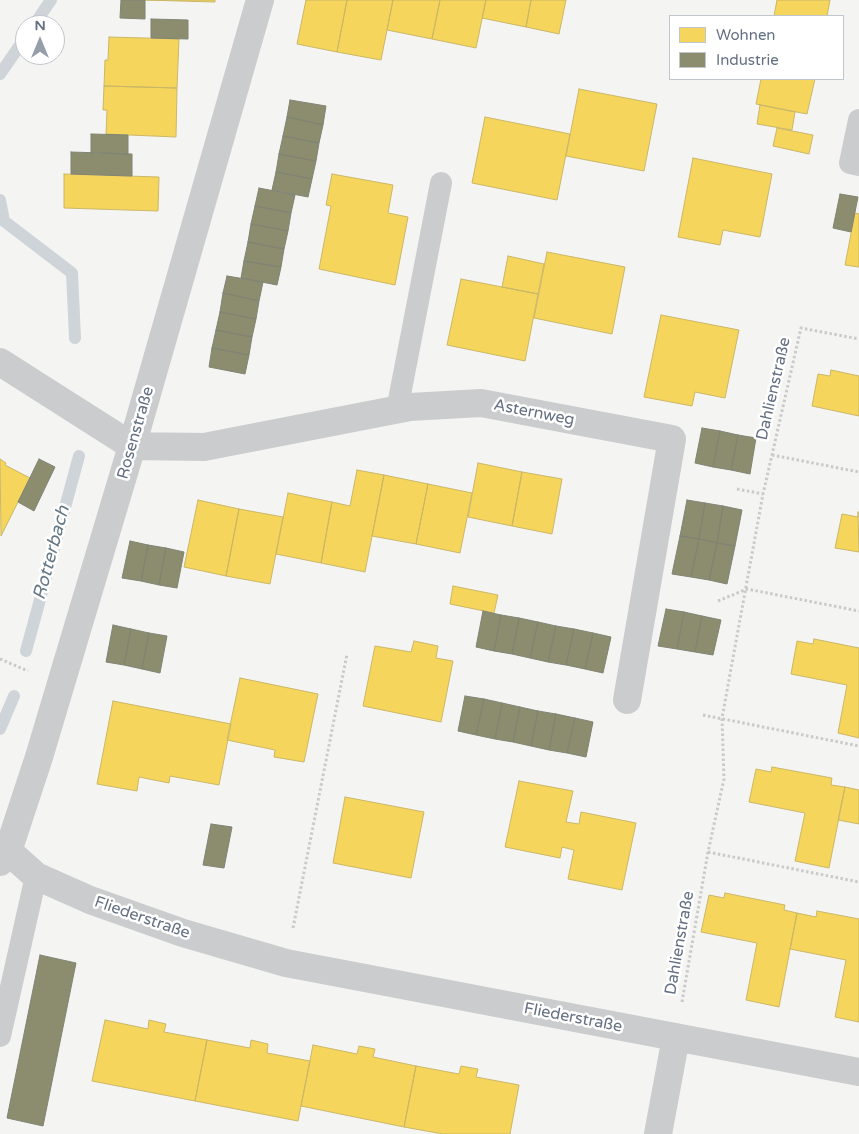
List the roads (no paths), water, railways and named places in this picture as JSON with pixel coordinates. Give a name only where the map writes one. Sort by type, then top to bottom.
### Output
[{"type":"street","name":"Rosenstraße","points":[[4,857],[39,757],[132,446],[260,0]]},
{"type":"street","points":[[0,362],[132,446]]},
{"type":"street","name":"Asternweg","points":[[132,446],[204,447],[410,407],[482,403],[672,439],[627,700]]},
{"type":"street","name":"Fliederstraße","points":[[4,857],[36,876],[90,900],[183,933],[286,964],[859,1072]]},
{"type":"street","points":[[658,1134],[676,1038]]},
{"type":"lane","points":[[859,120],[850,163],[859,165]]},
{"type":"lane","points":[[397,410],[441,183]]},
{"type":"lane","points":[[0,1036],[36,876]]},
{"type":"waterway","name":"Rotterbach","points":[[41,15],[51,0]]},
{"type":"waterway","name":"Rotterbach","points":[[0,74],[15,52]]},
{"type":"waterway","name":"Rotterbach","points":[[0,200],[4,221],[72,273],[75,338]]},
{"type":"waterway","name":"Rotterbach","points":[[26,651],[79,456]]},
{"type":"waterway","name":"Rotterbach","points":[[0,729],[14,696]]}]
